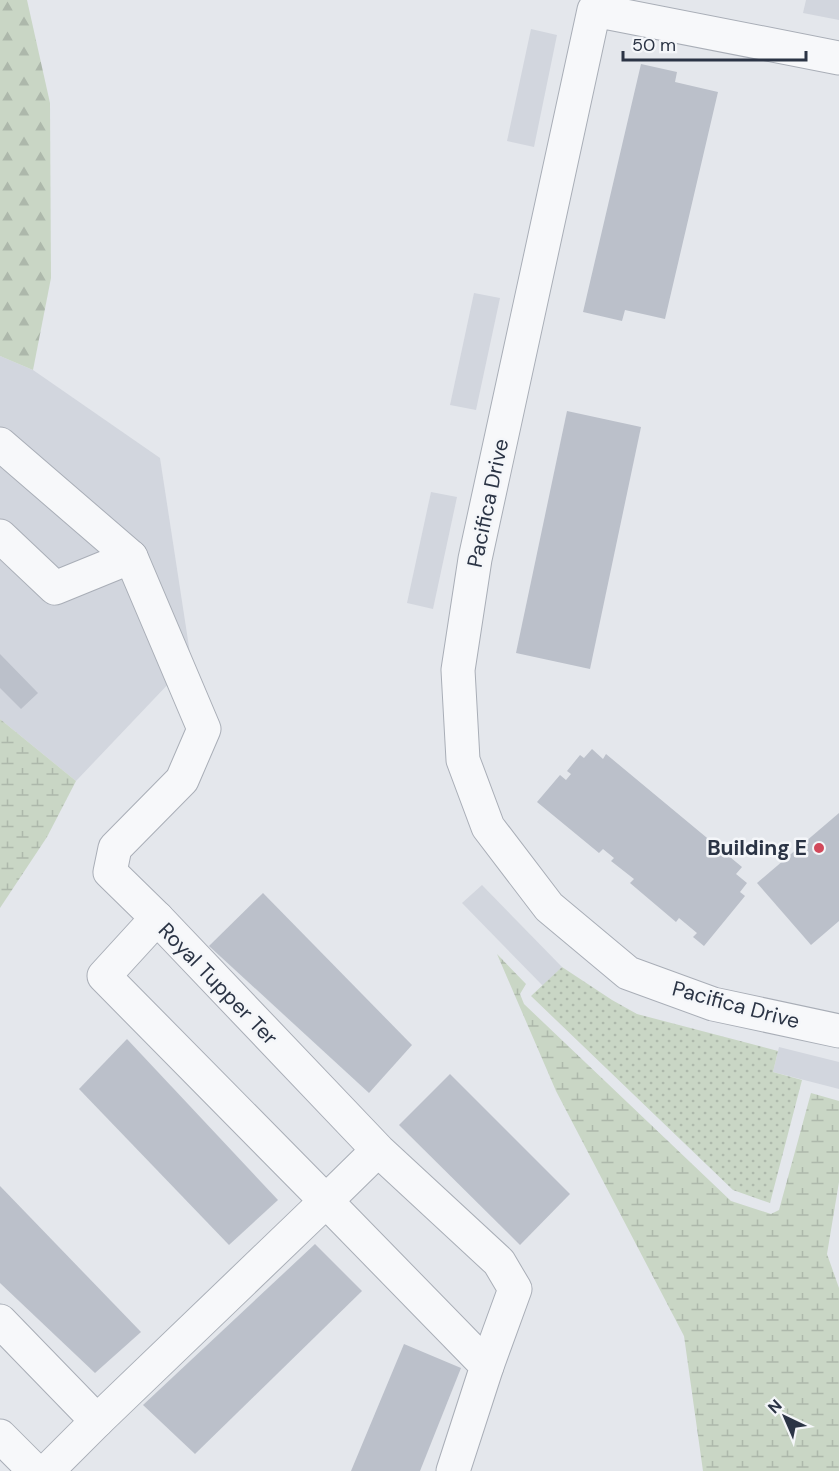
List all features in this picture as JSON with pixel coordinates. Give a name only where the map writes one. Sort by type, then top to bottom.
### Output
[{"type":"street","name":"Pacifica Drive","points":[[839,58],[594,10],[475,559],[458,670],[463,760],[488,827],[549,907],[628,973],[713,1004],[839,1031]]},
{"type":"street","points":[[1,446],[131,558],[204,729],[182,780],[115,848],[110,873],[157,918]]},
{"type":"street","points":[[0,536],[55,588],[131,558]]},
{"type":"street","name":"Royal Tupper Ter","points":[[453,1471],[515,1289],[499,1262],[378,1150],[157,918],[104,976],[487,1366]]},
{"type":"street","points":[[47,1471],[97,1420],[378,1150]]},
{"type":"street","points":[[0,1321],[97,1420]]},
{"type":"street","points":[[0,1436],[35,1471]]},
{"type":"shaded area","points":[[806,0],[839,0],[839,20],[803,13]]},
{"type":"shaded area","points":[[531,29],[557,35],[534,147],[507,141]]},
{"type":"shaded area","points":[[474,293],[500,298],[476,410],[450,405]]},
{"type":"shaded area","points":[[0,356],[33,370],[160,458],[191,660],[76,781],[0,719]]},
{"type":"shaded area","points":[[431,492],[457,497],[433,609],[407,603]]},
{"type":"shaded area","points":[[482,885],[562,967],[543,986],[462,903]]},
{"type":"shaded area","points":[[779,1047],[839,1062],[839,1089],[773,1072]]},
{"type":"green space","points":[[0,0],[27,0],[50,103],[51,278],[33,370],[0,356]]},
{"type":"green space","points":[[0,719],[76,781],[47,837],[0,908]]},
{"type":"green space","points":[[497,954],[526,984],[520,994],[524,1004],[731,1201],[771,1214],[779,1210],[811,1093],[839,1101],[839,1182],[827,1254],[839,1288],[839,1471],[703,1471],[684,1336],[556,1091]]},
{"type":"green space","points":[[562,967],[637,1014],[778,1051],[773,1072],[802,1080],[770,1203],[733,1190],[531,996]]},
{"type":"building","points":[[641,64],[677,72],[675,82],[718,92],[665,319],[625,310],[622,321],[583,312]]},
{"type":"building","points":[[567,411],[641,427],[590,669],[516,653]]},
{"type":"building","points":[[0,654],[38,693],[21,709],[0,688]]},
{"type":"building","points":[[592,749],[603,759],[606,754],[742,867],[736,874],[747,883],[740,892],[745,896],[704,946],[693,937],[697,933],[679,918],[676,922],[630,883],[634,879],[611,861],[614,858],[603,849],[599,853],[537,802],[560,775],[566,780],[571,774],[567,771],[580,755],[584,758]]},
{"type":"building","name":"Building E","points":[[839,813],[839,921],[811,945],[757,883]]},
{"type":"building","points":[[263,893],[412,1045],[369,1093],[209,946]]},
{"type":"building","points":[[127,1039],[278,1200],[229,1245],[79,1089]]},
{"type":"building","points":[[450,1074],[570,1194],[520,1245],[399,1125]]},
{"type":"building","points":[[0,1186],[141,1332],[95,1373],[0,1283]]},
{"type":"building","points":[[315,1244],[362,1291],[195,1454],[143,1405]]},
{"type":"building","points":[[404,1344],[461,1368],[420,1471],[351,1471]]},
{"type":"place","name":"Building E","points":[[819,848]]}]
